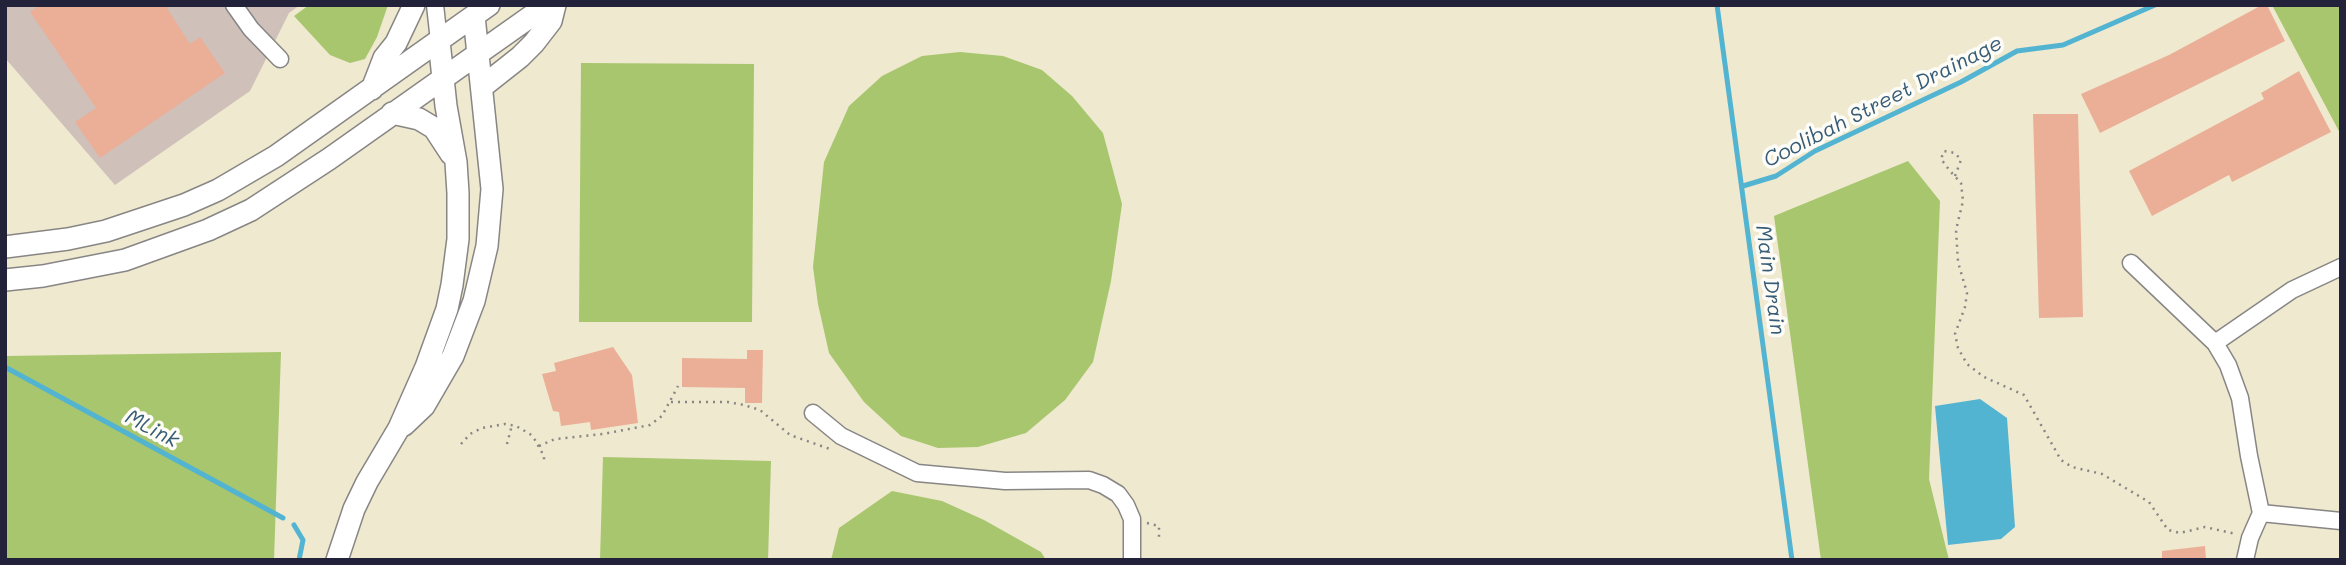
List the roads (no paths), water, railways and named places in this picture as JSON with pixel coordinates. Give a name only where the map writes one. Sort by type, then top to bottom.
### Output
[{"type":"main road","points":[[372,89],[384,58],[396,43],[414,5]]},
{"type":"main road","points":[[5,280],[67,272],[125,260],[208,230],[251,210],[329,159],[547,5]]},
{"type":"main road","points":[[482,87],[534,43],[551,21],[555,5]]},
{"type":"main road","points":[[5,247],[106,231],[184,205],[251,172],[372,89],[479,9]]},
{"type":"main road","points":[[400,428],[425,406],[453,356],[482,273],[492,189],[477,55],[479,9]]},
{"type":"main road","points":[[337,560],[343,537],[367,482],[400,428],[437,339],[452,285],[459,218],[456,162],[439,41]]},
{"type":"main road","points":[[392,113],[419,119],[434,128],[456,162]]},
{"type":"street","points":[[234,5],[251,29],[280,59]]},
{"type":"street","points":[[435,5],[439,41]]},
{"type":"street","points":[[2131,263],[2215,342],[2228,365],[2240,398],[2262,513],[2250,538],[2245,560]]},
{"type":"street","points":[[2215,342],[2292,290],[2341,267]]},
{"type":"street","points":[[813,413],[841,436],[917,473],[1005,481],[1089,480],[1103,485],[1118,494],[1132,519],[1132,560]]},
{"type":"street","points":[[2262,513],[2341,521]]},
{"type":"water","points":[[1980,399],[2007,418],[2015,527],[2001,539],[1948,545],[1935,406]]},
{"type":"waterway","name":"Main Drain","points":[[1717,5],[1792,560]]},
{"type":"waterway","name":"Coolibah Street Drainage","points":[[1743,186],[1776,176],[1815,151],[1961,82],[2017,51],[2063,45],[2155,5]]},
{"type":"waterway","name":"MLink","points":[[5,367],[283,518]]},
{"type":"waterway","name":"MLink","points":[[294,525],[303,540],[299,560]]}]
